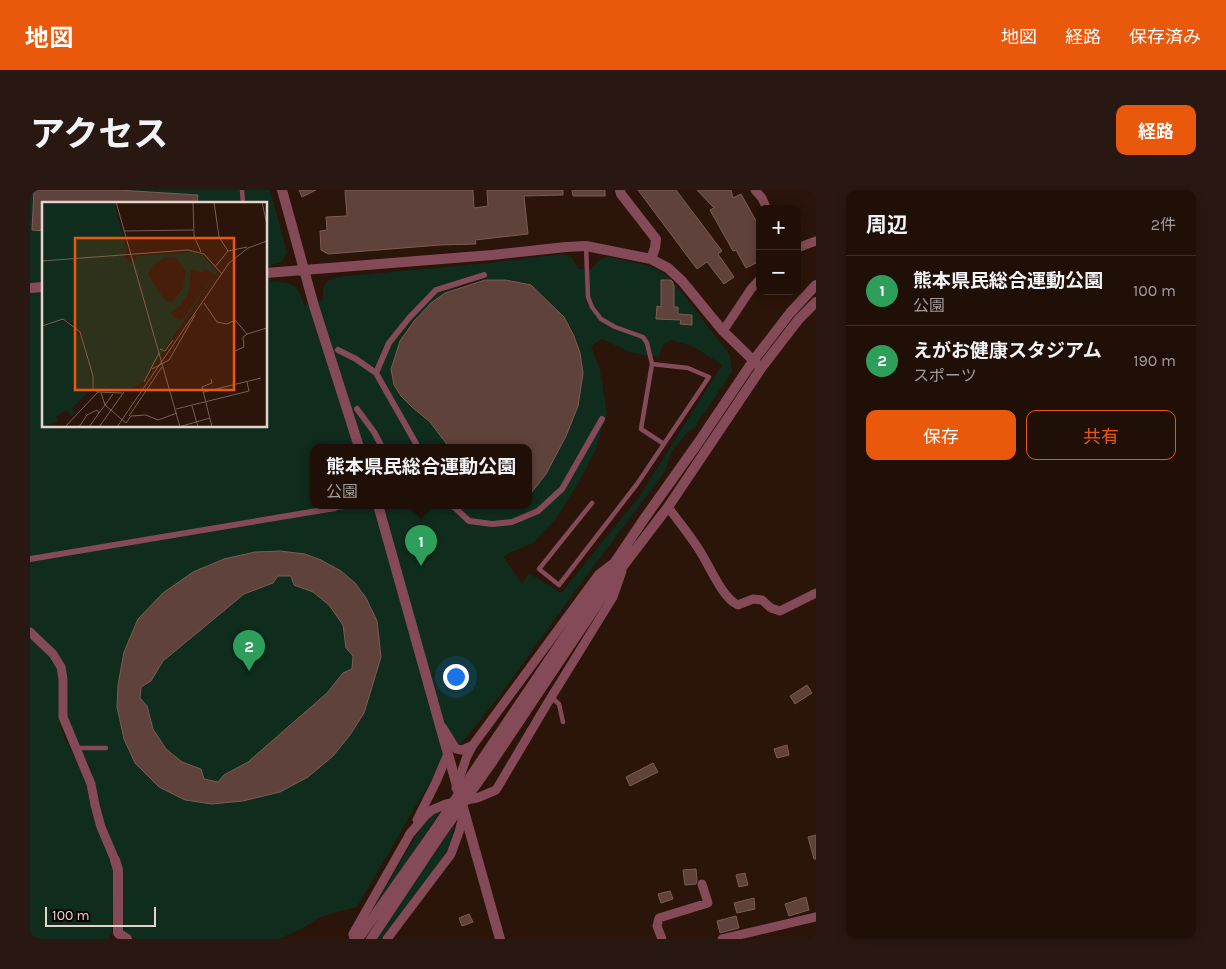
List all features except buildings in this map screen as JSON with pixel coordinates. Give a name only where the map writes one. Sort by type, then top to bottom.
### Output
[{"type":"street","points":[[282,190],[314,306],[358,444]]},
{"type":"street","points":[[620,190],[621,194],[656,239],[651,259]]},
{"type":"street","points":[[755,190],[766,205]]},
{"type":"street","points":[[801,247],[816,242]]},
{"type":"street","points":[[268,273],[586,246],[651,259],[668,268],[682,281],[723,331],[757,364]]},
{"type":"street","points":[[376,373],[389,344],[409,318],[436,290],[484,275]]},
{"type":"street","points":[[723,331],[756,283]]},
{"type":"street","points":[[456,788],[467,756],[473,745],[599,574],[619,564],[668,507],[790,313],[816,284]]},
{"type":"street","points":[[371,939],[438,832],[757,364],[816,302]]},
{"type":"street","points":[[338,350],[356,359],[376,373],[416,444]]},
{"type":"street","points":[[357,409],[380,444]]},
{"type":"street","points":[[456,509],[469,521],[492,524],[512,522],[538,511],[562,490],[602,420]]},
{"type":"street","points":[[668,507],[698,547],[732,602],[738,605],[752,599],[762,600],[771,608],[780,611],[816,593]]},
{"type":"street","points":[[30,559],[329,509]]},
{"type":"street","points":[[379,509],[500,939]]},
{"type":"street","points":[[409,835],[432,810],[446,804],[462,807],[496,790],[613,597],[619,564]]},
{"type":"street","points":[[30,632],[53,654],[60,667],[63,679],[63,717],[91,784],[94,805],[118,870],[118,933],[127,939]]},
{"type":"street","points":[[437,717],[456,749],[462,750],[473,745]]},
{"type":"street","points":[[354,939],[354,934],[409,835],[447,756]]},
{"type":"street","points":[[386,939],[451,854],[462,807]]},
{"type":"street","points":[[358,939],[438,832]]},
{"type":"street","points":[[662,939],[657,926],[659,918],[708,903],[702,884]]},
{"type":"street","points":[[722,939],[816,917]]},
{"type":"lane","points":[[586,246],[588,297],[592,307],[601,319],[615,327],[643,337],[647,343],[652,364],[641,429],[664,444]]},
{"type":"lane","points":[[592,503],[539,570],[558,585],[616,512],[709,377],[688,368],[652,364]]},
{"type":"lane","points":[[551,697],[559,704],[564,722]]},
{"type":"lane","points":[[75,748],[106,748]]},
{"type":"green space","points":[[30,190],[270,190],[287,252],[282,262],[271,265],[271,282],[284,282],[293,285],[299,292],[304,305],[323,300],[326,283],[336,277],[562,254],[571,257],[579,269],[590,270],[602,258],[610,257],[650,266],[664,273],[677,286],[730,355],[732,372],[694,428],[686,434],[672,451],[664,473],[581,583],[501,694],[464,740],[445,756],[357,907],[323,916],[279,939],[136,939],[124,932],[112,844],[97,804],[92,772],[67,720],[68,683],[66,671],[50,645],[30,628]],"holes":[[[490,279],[513,280],[536,289],[559,311],[572,330],[580,350],[582,371],[580,392],[574,414],[557,454],[532,492],[532,509],[310,509],[310,444],[447,444],[431,422],[405,400],[397,390],[392,375],[394,359],[403,336],[422,311],[433,301],[460,286]],[[602,339],[632,353],[659,357],[663,344],[672,340],[694,347],[722,365],[639,497],[561,593],[529,573],[522,584],[503,556],[533,543],[555,520],[579,482],[595,451],[607,414],[600,370],[591,346]]]},
{"type":"green space","points":[[30,637],[44,649],[57,669],[60,679],[59,717],[62,732],[87,784],[90,804],[114,867],[112,933],[108,939],[30,939]]},
{"type":"green space","points":[[443,808],[360,929],[426,819]]},
{"type":"green space","points":[[455,823],[450,844],[443,857],[381,939],[376,939]]},
{"type":"place","name":"熊本県民総合運動公園","points":[[421,566]]},
{"type":"place","name":"えがお健康スタジアム","points":[[249,671]]}]
